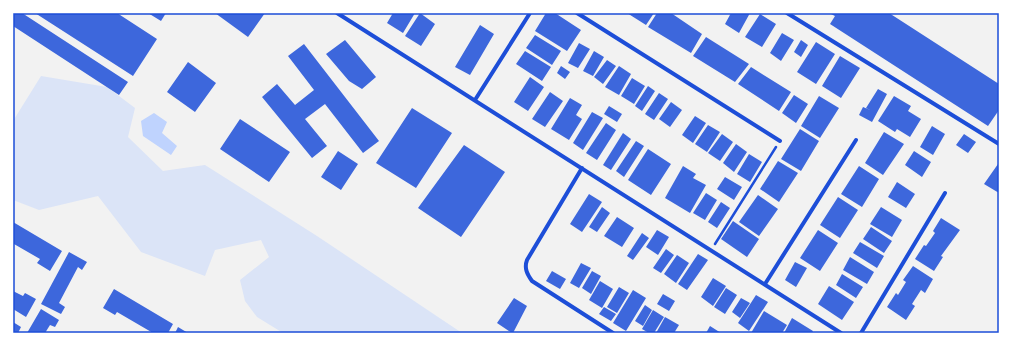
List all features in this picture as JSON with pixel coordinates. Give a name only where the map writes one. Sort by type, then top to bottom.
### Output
[{"type":"street","points":[[337,13],[840,333]]},
{"type":"street","points":[[475,100],[530,13]]},
{"type":"street","points":[[577,13],[780,141]]},
{"type":"street","points":[[787,13],[999,144]]},
{"type":"street","points":[[765,284],[856,140]]},
{"type":"street","points":[[582,168],[527,260],[526,269],[532,281],[613,333]]},
{"type":"street","points":[[861,333],[945,193]]},
{"type":"path","points":[[711,250],[780,141]]},
{"type":"shaded area","points":[[41,76],[107,87],[135,108],[128,137],[163,171],[205,165],[317,236],[462,333],[283,333],[257,317],[245,301],[240,280],[269,257],[261,240],[215,250],[205,276],[141,252],[98,196],[39,210],[13,200],[13,121]]},
{"type":"water","points":[[154,113],[167,122],[162,133],[177,146],[171,155],[143,136],[141,121]]},
{"type":"building","points":[[13,13],[22,13],[128,82],[119,95],[13,26]]},
{"type":"building","points":[[35,13],[117,13],[157,39],[133,76]]},
{"type":"building","points":[[148,13],[166,13],[161,21]]},
{"type":"building","points":[[215,13],[265,13],[248,37]]},
{"type":"building","points":[[393,13],[415,13],[403,33],[387,23]]},
{"type":"building","points":[[420,13],[435,24],[421,46],[405,36]]},
{"type":"building","points":[[546,13],[555,13],[581,30],[567,51],[535,31]]},
{"type":"building","points":[[627,13],[654,13],[646,25]]},
{"type":"building","points":[[657,13],[671,13],[702,34],[691,53],[648,27]]},
{"type":"building","points":[[731,13],[750,13],[739,33],[725,24]]},
{"type":"building","points":[[829,13],[889,13],[999,84],[999,110],[988,126],[830,24],[835,16]]},
{"type":"building","points":[[760,14],[776,24],[762,47],[745,37]]},
{"type":"building","points":[[480,25],[494,34],[470,75],[455,67]]},
{"type":"building","points":[[782,33],[794,40],[781,61],[770,53]]},
{"type":"building","points":[[535,35],[561,51],[552,65],[526,48]]},
{"type":"building","points":[[706,37],[749,64],[735,82],[693,56]]},
{"type":"building","points":[[345,40],[376,77],[362,89],[349,81],[326,54]]},
{"type":"building","points":[[801,40],[808,45],[801,57],[794,52]]},
{"type":"building","points":[[816,42],[835,54],[816,84],[797,72]]},
{"type":"building","points":[[579,43],[590,49],[578,68],[568,63]]},
{"type":"building","points":[[304,44],[379,141],[363,153],[325,104],[305,119],[327,146],[312,158],[262,97],[277,84],[295,105],[314,90],[288,56]]},
{"type":"building","points":[[525,51],[551,67],[542,81],[516,64]]},
{"type":"building","points":[[594,51],[604,57],[593,76],[583,71]]},
{"type":"building","points":[[840,56],[860,68],[841,98],[822,86]]},
{"type":"building","points":[[607,60],[616,66],[603,84],[594,77]]},
{"type":"building","points":[[188,62],[216,83],[195,112],[167,92]]},
{"type":"building","points":[[561,66],[570,72],[565,79],[557,73]]},
{"type":"building","points":[[619,66],[631,74],[619,95],[605,87]]},
{"type":"building","points":[[751,67],[791,92],[779,111],[738,84]]},
{"type":"building","points":[[530,77],[544,87],[528,111],[514,102]]},
{"type":"building","points":[[632,78],[645,86],[634,104],[621,96]]},
{"type":"building","points":[[648,86],[655,91],[642,111],[635,106]]},
{"type":"building","points":[[878,89],[887,94],[872,122],[859,115],[863,107],[870,110],[866,108]]},
{"type":"building","points":[[550,92],[563,101],[545,127],[532,119]]},
{"type":"building","points":[[659,93],[668,99],[654,120],[645,114]]},
{"type":"building","points":[[794,95],[808,104],[796,123],[782,113]]},
{"type":"building","points":[[819,96],[839,108],[820,138],[801,126]]},
{"type":"building","points":[[894,96],[911,106],[908,111],[921,119],[910,137],[897,129],[895,132],[878,121]]},
{"type":"building","points":[[570,98],[582,105],[576,115],[582,119],[569,140],[551,129]]},
{"type":"building","points":[[671,102],[682,110],[670,127],[659,119]]},
{"type":"building","points":[[609,106],[622,114],[617,122],[604,114]]},
{"type":"building","points":[[412,108],[452,133],[416,188],[376,163]]},
{"type":"building","points":[[592,112],[603,118],[583,150],[573,143]]},
{"type":"building","points":[[695,116],[706,123],[693,143],[682,135]]},
{"type":"building","points":[[240,119],[290,152],[269,182],[220,149]]},
{"type":"building","points":[[606,123],[616,130],[597,160],[586,153]]},
{"type":"building","points":[[708,125],[720,132],[707,152],[695,144]]},
{"type":"building","points":[[932,126],[945,134],[933,155],[920,147]]},
{"type":"building","points":[[800,129],[819,141],[801,171],[781,159]]},
{"type":"building","points":[[884,132],[904,144],[883,175],[865,163]]},
{"type":"building","points":[[623,133],[631,139],[611,170],[603,165]]},
{"type":"building","points":[[722,134],[733,142],[720,161],[708,153]]},
{"type":"building","points":[[964,134],[976,142],[968,153],[956,145]]},
{"type":"building","points":[[636,141],[644,146],[624,177],[616,171]]},
{"type":"building","points":[[736,144],[747,152],[734,172],[723,163]]},
{"type":"building","points":[[464,145],[505,172],[461,237],[418,208]]},
{"type":"building","points":[[648,149],[671,164],[651,195],[628,180]]},
{"type":"building","points":[[338,151],[358,164],[341,190],[321,177]]},
{"type":"building","points":[[914,151],[931,162],[922,177],[905,165]]},
{"type":"building","points":[[749,154],[762,162],[750,182],[737,174]]},
{"type":"building","points":[[778,161],[798,173],[779,202],[760,189]]},
{"type":"building","points":[[999,164],[999,193],[984,184]]},
{"type":"building","points":[[683,166],[696,174],[693,178],[706,185],[690,213],[665,198]]},
{"type":"building","points":[[859,166],[879,179],[862,207],[841,194]]},
{"type":"building","points":[[725,177],[742,187],[734,200],[717,189]]},
{"type":"building","points":[[897,182],[915,194],[906,208],[888,197]]},
{"type":"building","points":[[706,193],[717,200],[705,220],[693,213]]},
{"type":"building","points":[[589,194],[602,202],[582,232],[570,224]]},
{"type":"building","points":[[758,195],[778,209],[759,236],[739,222]]},
{"type":"building","points":[[838,197],[858,210],[840,238],[820,225]]},
{"type":"building","points":[[721,202],[730,208],[717,228],[708,222]]},
{"type":"building","points":[[602,207],[610,213],[597,232],[589,227]]},
{"type":"building","points":[[881,207],[902,220],[892,237],[870,224]]},
{"type":"building","points":[[617,217],[634,228],[622,247],[604,236]]},
{"type":"building","points":[[941,218],[960,230],[941,256],[943,257],[934,271],[915,259],[924,245],[926,246],[935,233],[933,231]]},
{"type":"building","points":[[733,221],[759,239],[747,257],[721,239]]},
{"type":"building","points":[[13,222],[62,251],[50,271],[37,263],[40,259],[14,244],[13,246]]},
{"type":"building","points":[[871,227],[892,241],[884,253],[863,239]]},
{"type":"building","points":[[657,230],[669,237],[658,255],[646,247]]},
{"type":"building","points":[[818,230],[838,243],[820,271],[800,258]]},
{"type":"building","points":[[642,233],[649,238],[633,260],[627,256]]},
{"type":"building","points":[[860,242],[884,256],[877,268],[853,253]]},
{"type":"building","points":[[666,249],[674,255],[661,273],[653,268]]},
{"type":"building","points":[[69,252],[87,262],[82,270],[78,267],[59,303],[65,307],[61,314],[41,304]]},
{"type":"building","points":[[698,254],[708,260],[687,290],[678,284]]},
{"type":"building","points":[[677,255],[689,263],[676,283],[664,274]]},
{"type":"building","points":[[850,257],[874,272],[867,284],[843,270]]},
{"type":"building","points":[[795,262],[807,268],[796,287],[785,280]]},
{"type":"building","points":[[581,263],[591,268],[579,288],[570,283]]},
{"type":"building","points":[[913,266],[933,279],[925,293],[921,290],[912,304],[915,306],[906,320],[887,307],[896,293],[898,295],[906,282],[903,280]]},
{"type":"building","points":[[552,271],[566,279],[560,289],[546,281]]},
{"type":"building","points":[[592,271],[601,276],[591,294],[582,288]]},
{"type":"building","points":[[842,274],[863,287],[856,298],[836,285]]},
{"type":"building","points":[[713,278],[726,286],[713,306],[701,297]]},
{"type":"building","points":[[600,281],[613,289],[602,308],[589,300]]},
{"type":"building","points":[[829,286],[854,302],[842,320],[818,304]]},
{"type":"building","points":[[619,287],[629,293],[617,313],[607,307]]},
{"type":"building","points":[[726,288],[737,295],[725,314],[714,307]]},
{"type":"building","points":[[114,289],[173,324],[168,333],[153,333],[117,312],[115,315],[103,308]]},
{"type":"building","points":[[633,290],[646,298],[626,331],[613,323]]},
{"type":"building","points":[[13,291],[23,296],[25,293],[36,299],[26,317],[13,309]]},
{"type":"building","points":[[663,294],[675,301],[669,311],[657,304]]},
{"type":"building","points":[[756,295],[768,302],[749,331],[738,323]]},
{"type":"building","points":[[514,298],[527,306],[512,333],[497,323]]},
{"type":"building","points":[[741,298],[750,303],[740,318],[732,312]]},
{"type":"building","points":[[645,305],[652,310],[643,326],[635,321]]},
{"type":"building","points":[[604,307],[616,314],[611,321],[599,314]]},
{"type":"building","points":[[41,309],[59,320],[55,327],[50,325],[45,333],[27,333]]},
{"type":"building","points":[[653,310],[664,317],[654,333],[649,333],[642,329]]},
{"type":"building","points":[[764,311],[787,325],[782,333],[751,333]]},
{"type":"building","points":[[665,317],[679,325],[674,333],[656,333]]},
{"type":"building","points":[[792,318],[813,331],[812,333],[784,333]]},
{"type":"building","points":[[13,322],[21,327],[18,333],[13,333]]},
{"type":"building","points":[[710,326],[721,333],[706,333]]},
{"type":"building","points":[[178,327],[188,333],[175,333]]}]
